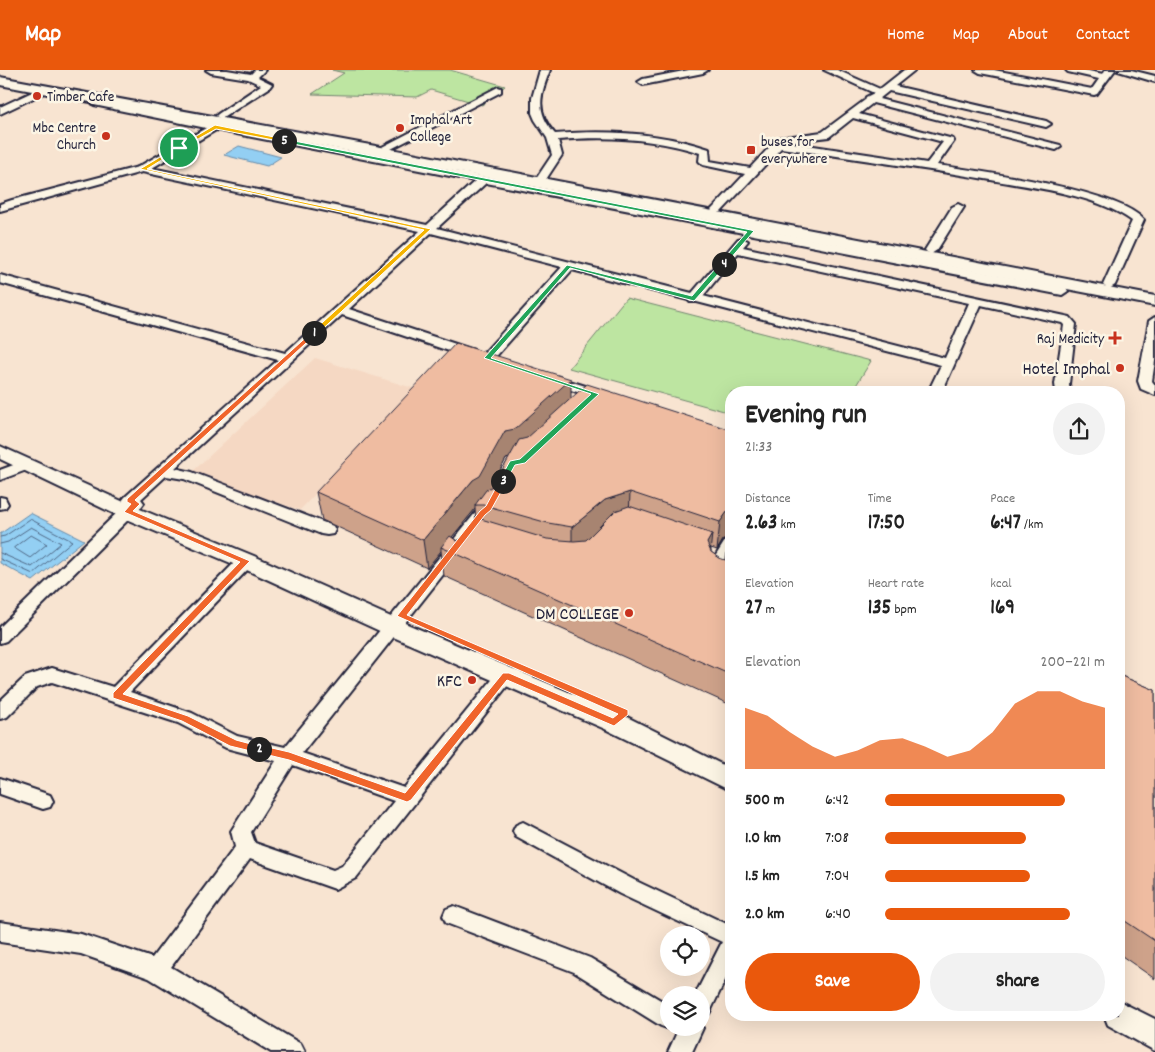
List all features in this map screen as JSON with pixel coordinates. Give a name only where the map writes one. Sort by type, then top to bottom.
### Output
[{"type":"highway","points":[[4,79],[45,89],[219,122],[717,210],[1155,301]]},
{"type":"highway","points":[[219,122],[388,147],[542,179],[754,228],[931,250],[1155,294]]},
{"type":"main road","points":[[0,440],[246,561],[401,621],[506,676],[620,718],[725,778]]},
{"type":"main road","points":[[0,452],[27,465],[254,552],[401,621],[725,764]]},
{"type":"main road","points":[[1125,1002],[1155,1020]]},
{"type":"main road","points":[[1125,1018],[1155,1036]]},
{"type":"street","points":[[0,208],[8,204],[142,169],[219,122],[267,84],[252,77],[211,70]]},
{"type":"street","points":[[252,77],[260,70]]},
{"type":"street","points":[[542,179],[558,154],[552,137],[542,126],[534,106],[545,70]]},
{"type":"street","points":[[643,82],[703,70]]},
{"type":"street","points":[[828,70],[883,90],[1046,124]]},
{"type":"street","points":[[717,210],[777,144],[784,139],[823,136],[910,70]]},
{"type":"street","points":[[980,70],[1010,73],[1094,92],[1108,73]]},
{"type":"street","points":[[1071,70],[1108,73]]},
{"type":"street","points":[[1120,70],[1155,79]]},
{"type":"street","points":[[995,86],[1010,73]]},
{"type":"street","points":[[0,111],[45,89]]},
{"type":"street","points":[[388,147],[498,90]]},
{"type":"street","points":[[869,100],[1056,147]]},
{"type":"street","points":[[850,114],[948,140],[930,167]]},
{"type":"street","points":[[219,122],[484,179],[754,228],[1062,291]]},
{"type":"street","points":[[552,137],[582,134],[677,143],[705,151],[704,160],[708,163],[752,172]]},
{"type":"street","points":[[777,144],[930,167],[1066,192],[1129,212],[1138,220],[1109,285]]},
{"type":"street","points":[[142,169],[429,229],[694,299],[949,363]]},
{"type":"street","points":[[0,636],[163,471],[484,179]]},
{"type":"street","points":[[931,250],[958,206]]},
{"type":"street","points":[[694,299],[754,228]]},
{"type":"street","points":[[736,249],[1062,319],[1069,322],[1064,386]]},
{"type":"street","points":[[487,358],[569,266]]},
{"type":"street","points":[[0,279],[287,358]]},
{"type":"street","points":[[938,386],[977,300]]},
{"type":"street","points":[[339,310],[505,364]]},
{"type":"street","points":[[1155,321],[1145,381],[1146,386],[1155,391]]},
{"type":"street","points":[[541,376],[614,400]]},
{"type":"street","points":[[581,407],[595,394]]},
{"type":"street","points":[[0,475],[27,465]]},
{"type":"street","points":[[163,471],[187,475],[327,530]]},
{"type":"street","points":[[246,849],[241,832],[289,756],[401,621],[482,513],[489,508],[497,493]]},
{"type":"street","points":[[401,621],[472,545],[478,540],[485,540]]},
{"type":"street","points":[[705,553],[722,559]]},
{"type":"street","points":[[725,554],[714,574],[720,580],[725,581]]},
{"type":"street","points":[[116,695],[246,561]]},
{"type":"street","points":[[0,712],[31,682],[52,675],[185,718],[233,743],[289,756],[407,798]]},
{"type":"street","points":[[246,849],[335,880],[349,872],[506,676]]},
{"type":"street","points":[[0,786],[43,801]]},
{"type":"street","points":[[523,831],[627,887],[725,933]]},
{"type":"street","points":[[156,970],[246,849]]},
{"type":"street","points":[[454,916],[582,965],[660,1013]]},
{"type":"street","points":[[0,932],[81,944],[156,970],[293,1052]]},
{"type":"street","points":[[710,988],[725,958]]},
{"type":"street","points":[[680,1052],[686,1036]]},
{"type":"shaded area","points":[[315,358],[416,389],[300,510],[191,473]]},
{"type":"green space","points":[[332,70],[450,70],[505,86],[482,105],[431,90],[417,97],[312,94],[344,73]]},
{"type":"green space","points":[[626,298],[871,361],[856,386],[725,386],[725,411],[569,368]]},
{"type":"water","points":[[239,146],[281,157],[267,166],[224,155]]},
{"type":"water","points":[[30,513],[84,540],[33,581],[0,563],[0,534]]},
{"type":"building","points":[[456,343],[571,379],[515,429],[505,431],[480,476],[473,480],[423,540],[316,492]]},
{"type":"building","points":[[587,384],[725,428],[725,515],[720,522],[630,492],[605,500],[572,527],[548,523],[484,505],[475,505],[486,490],[494,485],[519,440],[527,438]]},
{"type":"building","points":[[629,506],[712,534],[707,543],[711,552],[725,560],[725,672],[441,547],[450,536],[457,541],[464,538],[481,519],[547,539],[586,540],[615,511]]},
{"type":"building","points":[[1125,678],[1155,690],[1155,941],[1125,921]]},
{"type":"place","name":"Timber Cafe","points":[[37,96]]},
{"type":"place","name":"Imphal Art College","points":[[400,128]]},
{"type":"place","name":"Mbc Centre Church","points":[[106,136]]},
{"type":"place","name":"buses for everywhere","points":[[751,150]]},
{"type":"place","name":"Raj Medicity","points":[[1115,338]]},
{"type":"place","name":"Hotel Imphal","points":[[1120,368]]},
{"type":"place","name":"DM COLLEGE","points":[[629,613]]},
{"type":"place","name":"KFC","points":[[472,680]]},
{"type":"route","points":[[215,127],[751,231],[694,299],[569,266],[487,358],[595,394],[522,462],[513,463],[489,508],[482,513],[401,616],[625,713],[614,722],[506,676],[407,798],[289,756],[233,743],[185,718],[116,695],[246,561],[128,512],[136,504],[130,501],[429,229],[142,169],[179,148],[215,127]]}]
